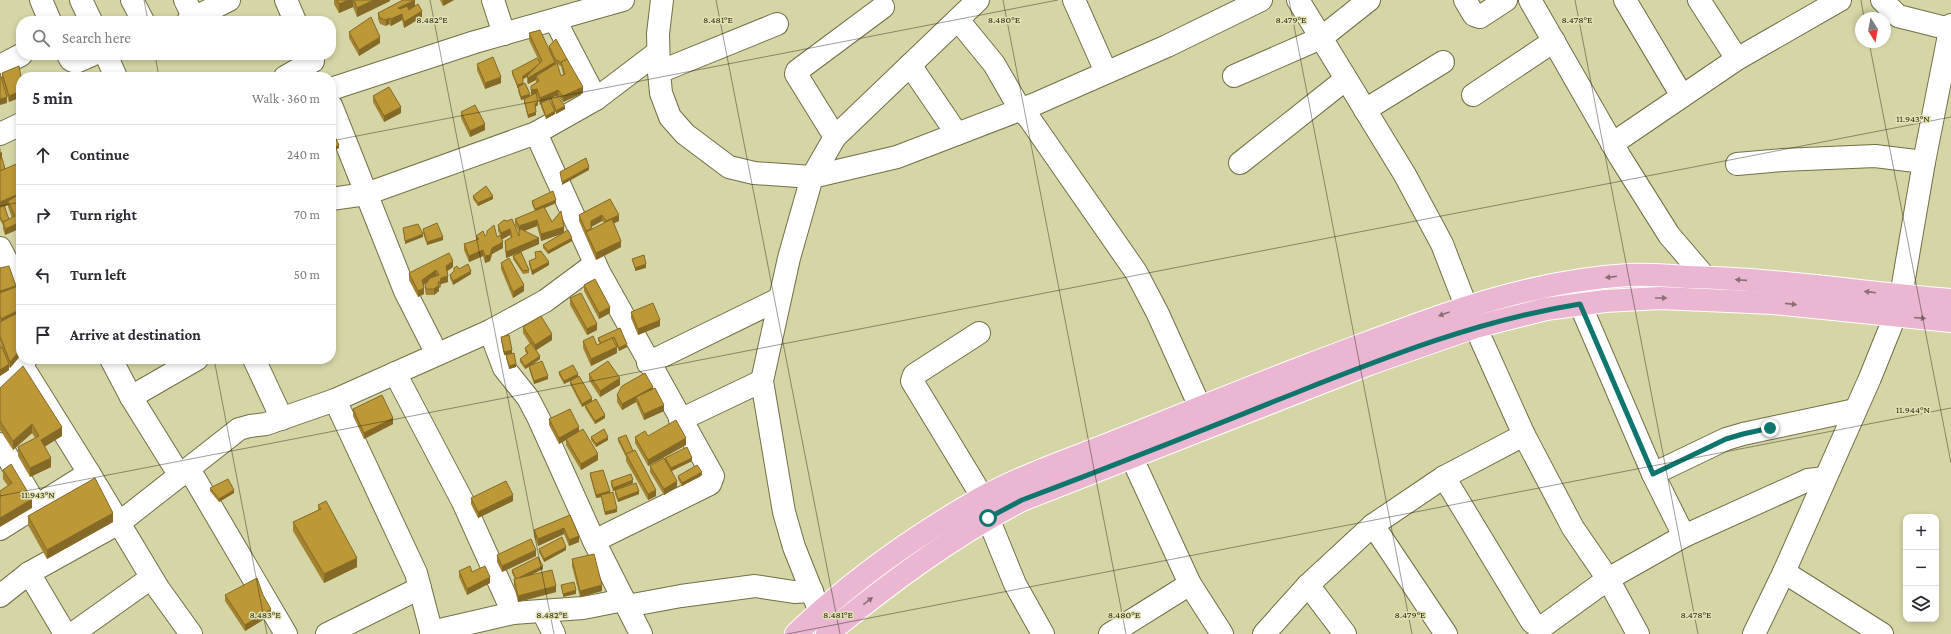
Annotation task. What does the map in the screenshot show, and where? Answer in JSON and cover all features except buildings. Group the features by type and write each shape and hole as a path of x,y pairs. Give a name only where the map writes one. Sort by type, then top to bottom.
{"main road":[{"path":"796,634 820,612 902,547 982,498 1056,464 1200,407 1466,306 1547,285 1629,275 1705,277 1808,285 1898,306 1951,321"},
{"path":"826,634 868,600 904,574 988,518 1022,500 1369,364 1475,327 1546,310 1605,300 1660,298 1898,306 1951,300"}],"street":[{"path":"41,0 48,16"},
{"path":"81,0 88,16"},
{"path":"132,0 140,16"},
{"path":"189,13 229,0"},
{"path":"286,0 293,16"},
{"path":"493,0 504,34"},
{"path":"336,87 504,34 623,0"},
{"path":"820,612 794,547 784,512 762,381 779,299 812,177 835,137 978,0"},
{"path":"1074,0 1106,72"},
{"path":"667,3 658,34 658,62 661,93 670,117 685,134 730,167 754,173 812,177 898,157 1020,108 1035,104 1206,28 1262,0"},
{"path":"1298,0 1405,175 1442,244 1475,327 1524,435 1573,528 1608,579 1638,634"},
{"path":"1234,76 1322,38 1369,0"},
{"path":"1465,0 1474,15 1480,17 1506,0"},
{"path":"1530,0 1612,144 1669,235 1705,277"},
{"path":"1625,0 1682,96"},
{"path":"1699,0 1738,60"},
{"path":"1612,144 1738,60 1840,0"},
{"path":"1751,633 1784,572 1855,410 1898,306 1924,162 1946,72 1951,27 1898,16 1882,0"},
{"path":"835,137 796,74 883,7"},
{"path":"555,20 596,99"},
{"path":"958,20 994,64 1020,108 1029,118 1136,272 1158,314 1200,407"},
{"path":"336,198 366,194 536,133 658,62 777,24"},
{"path":"1473,95 1554,41"},
{"path":"0,66 16,58"},
{"path":"71,60 76,62 109,61"},
{"path":"1365,110 1443,62"},
{"path":"296,72 314,64"},
{"path":"910,65 957,134"},
{"path":"1240,163 1346,79"},
{"path":"336,118 405,291 437,354"},
{"path":"536,133 595,264 648,363 712,474 713,479 710,484 594,541"},
{"path":"1737,164 1782,160 1875,156 1924,162"},
{"path":"0,248 16,279"},
{"path":"0,596 29,573 119,523 239,429 282,419 335,400 490,330 545,301 595,264"},
{"path":"648,363 779,299"},
{"path":"1580,304 1653,474 1684,536"},
{"path":"490,330 504,368 528,398 539,419 594,541 641,634"},
{"path":"979,333 914,375 912,381 982,498"},
{"path":"0,385 21,364"},
{"path":"24,364 151,578 191,634"},
{"path":"114,364 131,397 184,472 286,634"},
{"path":"131,397 188,364"},
{"path":"256,364 282,419"},
{"path":"395,373 463,502 513,613"},
{"path":"680,420 762,381"},
{"path":"335,400 416,573 432,633 471,629 513,613 583,608 755,586 794,592 812,591"},
{"path":"1653,474 1726,439 1855,410"},
{"path":"1264,634 1308,586 1373,525 1444,477 1524,435"},
{"path":"0,444 37,507"},
{"path":"1132,458 1190,584 1222,634"},
{"path":"0,529 89,473"},
{"path":"1444,477 1532,622 1537,626 1542,627 1608,579 1684,536 1808,480 1825,478"},
{"path":"988,518 1015,584 1043,634"},
{"path":"1373,525 1446,634"},
{"path":"1784,572 1882,634"},
{"path":"29,573 64,632 68,634 75,632 151,578"},
{"path":"1110,634 1190,584"},
{"path":"1308,586 1345,634"},
{"path":"327,634 420,588"},
{"path":"543,612 554,634"}],"route":[{"path":"988,518 1022,500 1120,463 1369,364 1475,327 1546,310 1580,304 1653,474 1726,439 1770,428"}]}
